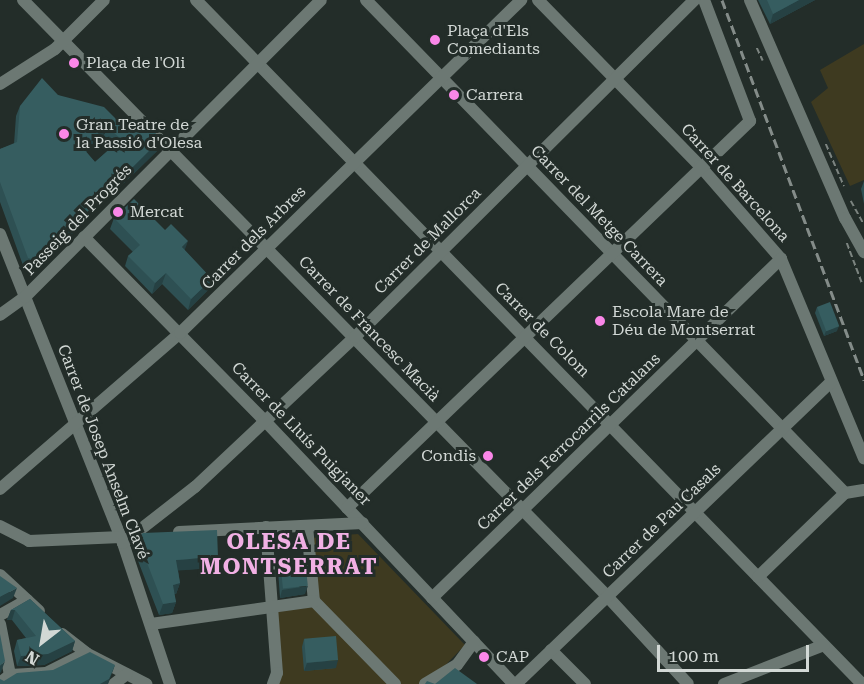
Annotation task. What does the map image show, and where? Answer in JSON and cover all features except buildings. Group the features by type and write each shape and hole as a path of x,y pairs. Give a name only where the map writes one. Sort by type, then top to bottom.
{"street":[{"name":"Carrer de Francesc Macià","path":"23,0 171,147 608,596 688,684"},
{"path":"0,84 62,41 104,0"},
{"name":"Carrer de Colom","path":"196,0 612,423 862,684"},
{"name":"Passeig del Progrés","path":"3,308 25,297 171,147 321,0"},
{"name":"Carrer del Metge Carrera","path":"366,0 845,493"},
{"name":"Carrer dels Arbres","path":"0,489 76,427 180,333 521,0"},
{"name":"Carrer de Barcelona","path":"538,0 700,166 781,259 864,458"},
{"name":"Carrer de Mallorca","path":"124,538 195,487 355,337 694,0"},
{"path":"347,508 700,166 750,122 704,0"},
{"path":"750,0 845,218 864,252"},
{"name":"Carrer de Josep Anselm Clavé","path":"0,234 76,427 124,538 170,684"},
{"name":"Carrer de Lluís Puigjaner","path":"84,237 265,421 515,684"},
{"name":"Carrer dels Ferrocarrils Catalans","path":"432,598 781,259"},
{"name":"Carrer de Pau Casals","path":"515,684 831,382"},
{"path":"758,577 845,493 864,490"},
{"path":"0,526 29,541 124,538 266,527 363,523"},
{"path":"307,525 314,601 395,684"},
{"path":"266,527 270,606 277,673 273,684"},
{"path":"0,576 86,653 146,684"},
{"path":"0,615 27,600"},
{"path":"151,624 314,601"},
{"path":"0,624 5,679 46,672 86,653"},
{"path":"425,684 458,665 474,642"},
{"path":"723,684 824,645"},
{"path":"551,650 585,684"},
{"path":"114,684 127,674"}],"shaded area":[{"path":"864,44 864,180 850,186 811,102 828,88 820,70"},
{"path":"358,534 465,645 427,684 275,684 274,612 314,607 307,538"}],"railway":[{"path":"722,0 864,380"}],"place":[{"name":"Plaça d'Els Comediants","path":"435,40"},
{"name":"Plaça de l'Oli","path":"74,63"},
{"name":"Carrera","path":"454,95"},
{"name":"Gran Teatre de la Passió d'Olesa","path":"64,134"},
{"name":"Mercat","path":"118,212"},
{"name":"Escola Mare de Déu de Montserrat","path":"600,321"},
{"name":"Condis","path":"488,456"},
{"name":"CAP","path":"484,657"}],"district":[{"name":"OLESA DE MONTSERRAT","path":"289,554"}]}
